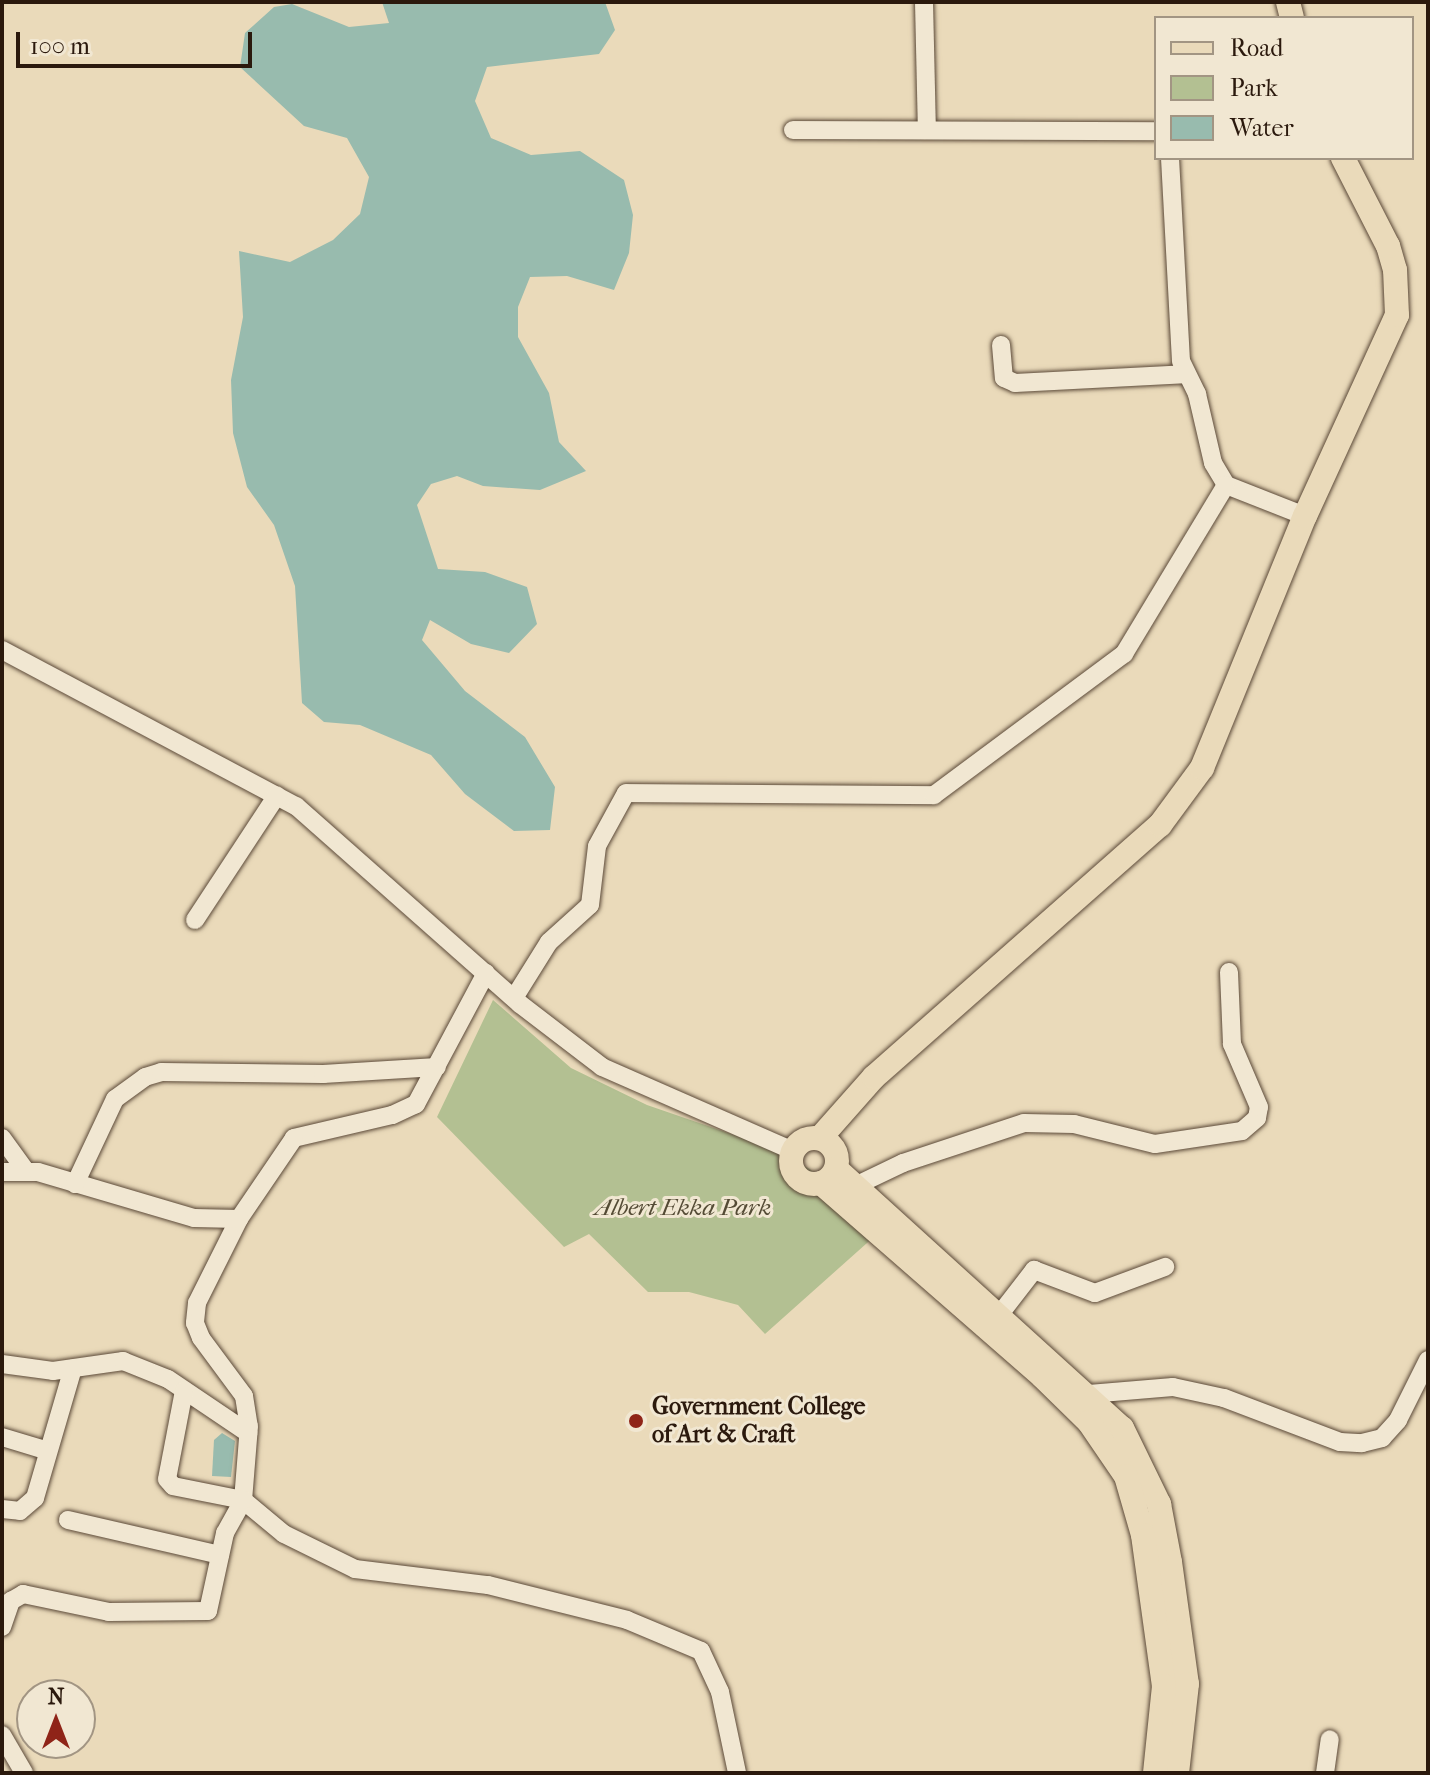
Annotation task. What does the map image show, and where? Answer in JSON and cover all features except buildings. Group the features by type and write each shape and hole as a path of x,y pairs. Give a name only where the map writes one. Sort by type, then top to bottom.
{"main road":[{"path":"820,1138 874,1077 1160,825 1202,768 1305,516 1397,315 1395,270 1388,246 1344,160"},
{"path":"829,1176 837,1153 820,1138 807,1138 793,1151 794,1173 806,1183 829,1176 855,1186 1089,1394 1122,1428 1159,1504 1187,1684 1177,1773"},
{"path":"829,1176 1089,1422 1126,1476 1143,1535 1164,1686 1155,1773"}],"street":[{"path":"924,2 927,130"},
{"path":"793,130 1154,131"},
{"path":"1170,160 1184,374 1197,394 1213,463 1226,485 1305,516"},
{"path":"1001,345 1004,378 1015,383 1184,374"},
{"path":"514,998 549,942 590,905 597,846 626,793 934,795 1124,654 1226,485"},
{"path":"2,650 277,795 336,836 514,998 602,1067 793,1151"},
{"path":"195,920 277,795"},
{"path":"855,1186 903,1163 1024,1123 1074,1124 1155,1144 1242,1131 1257,1118 1259,1107 1232,1044 1229,972"},
{"path":"2,1627 11,1601 23,1594 109,1612 208,1611 225,1533 243,1500 248,1433 236,1380 195,1323 197,1303 239,1219 294,1138 312,1130 369,1122 416,1104 486,973"},
{"path":"75,1184 115,1099 145,1077 161,1072 323,1074 437,1067"},
{"path":"2,1138 26,1171"},
{"path":"2,1172 26,1171 194,1218 239,1219"},
{"path":"1000,1314 1034,1270 1095,1293 1165,1267"},
{"path":"1089,1394 1173,1387 1224,1398 1340,1442 1362,1443 1382,1438 1398,1420 1428,1360"},
{"path":"2,1364 53,1371 123,1361 184,1391 248,1433"},
{"path":"2,1509 20,1511 35,1498 73,1368"},
{"path":"184,1391 167,1479 173,1486 243,1500 284,1534 355,1569 488,1585 627,1620 701,1651 720,1692 737,1773"},
{"path":"2,1437 48,1451"},
{"path":"68,1520 220,1555"},
{"path":"2,1735 24,1773"},
{"path":"1325,1773 1330,1739"}],"green space":[{"name":"Albert Ekka Park","path":"493,1000 571,1068 647,1105 769,1147 810,1169 876,1235 765,1334 738,1305 689,1292 648,1292 589,1234 564,1247 437,1117"}],"water":[{"path":"382,2 605,2 615,30 599,54 487,67 475,101 491,138 531,155 580,151 624,180 633,215 629,253 614,290 567,276 530,277 518,307 518,337 549,393 559,442 586,471 540,490 483,486 457,476 431,484 417,505 438,569 485,572 527,587 537,624 509,653 471,644 430,620 422,640 465,691 525,737 555,787 550,830 514,831 465,794 431,755 360,725 324,722 302,703 295,586 274,525 247,487 233,433 231,380 243,317 239,251 290,262 333,240 360,214 369,177 347,138 304,126 240,67 245,33 274,7 292,4 349,27 389,23"},
{"path":"222,1433 235,1441 231,1477 212,1476 214,1440"}],"place":[{"name":"Government College of Art & Craft","path":"636,1421"}]}
